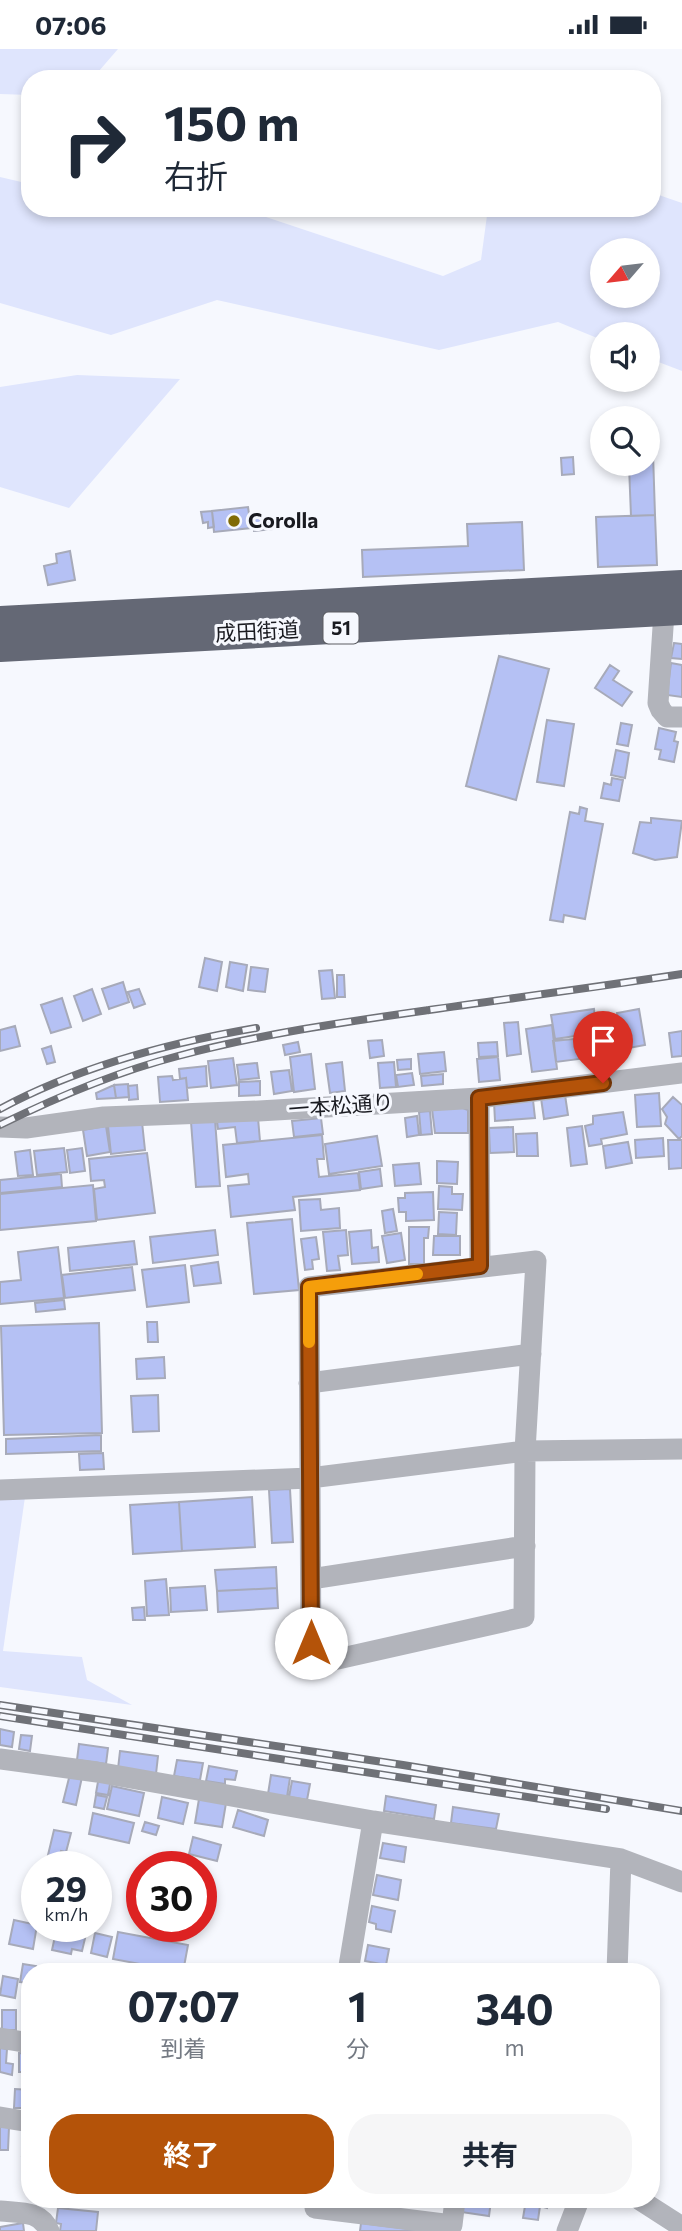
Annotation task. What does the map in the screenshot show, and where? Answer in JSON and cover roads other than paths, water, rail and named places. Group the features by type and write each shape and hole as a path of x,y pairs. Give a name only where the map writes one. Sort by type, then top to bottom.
{"highway":[{"name":"成田街道","path":"0,622 673,598"},
{"name":"成田街道","path":"0,646 543,617 673,598"}],"street":[{"path":"673,598 658,703 667,717 682,717"},
{"name":"一本松通り","path":"0,1127 26,1128 104,1117 479,1098 682,1073"},
{"path":"479,1098 480,1266"},
{"path":"536,1261 531,1354 525,1451 524,1617 311,1665 309,1287 536,1261"},
{"path":"309,1383 531,1354"},
{"path":"0,1490 310,1478 525,1451 682,1450"},
{"path":"310,1579 525,1546"},
{"path":"0,1759 97,1772 373,1821 621,1859 682,1882"},
{"path":"349,1963 373,1821"},
{"path":"617,1963 621,1859"},
{"path":"0,2038 21,2042"},
{"path":"0,2117 21,2120"},
{"path":"315,2208 337,2221 452,2225 454,2208"},
{"path":"567,2231 576,2208"},
{"path":"652,2208 682,2227"},
{"path":"0,2211 36,2215 49,2231"}],"railway":[{"path":"0,1125 109,1077 240,1041 366,1019 682,974"},
{"path":"0,1109 61,1081 124,1058 256,1028"},
{"path":"0,1705 403,1765 682,1811"},
{"path":"0,1716 606,1809"}],"place":[{"name":"Corolla","path":"234,521"}]}
